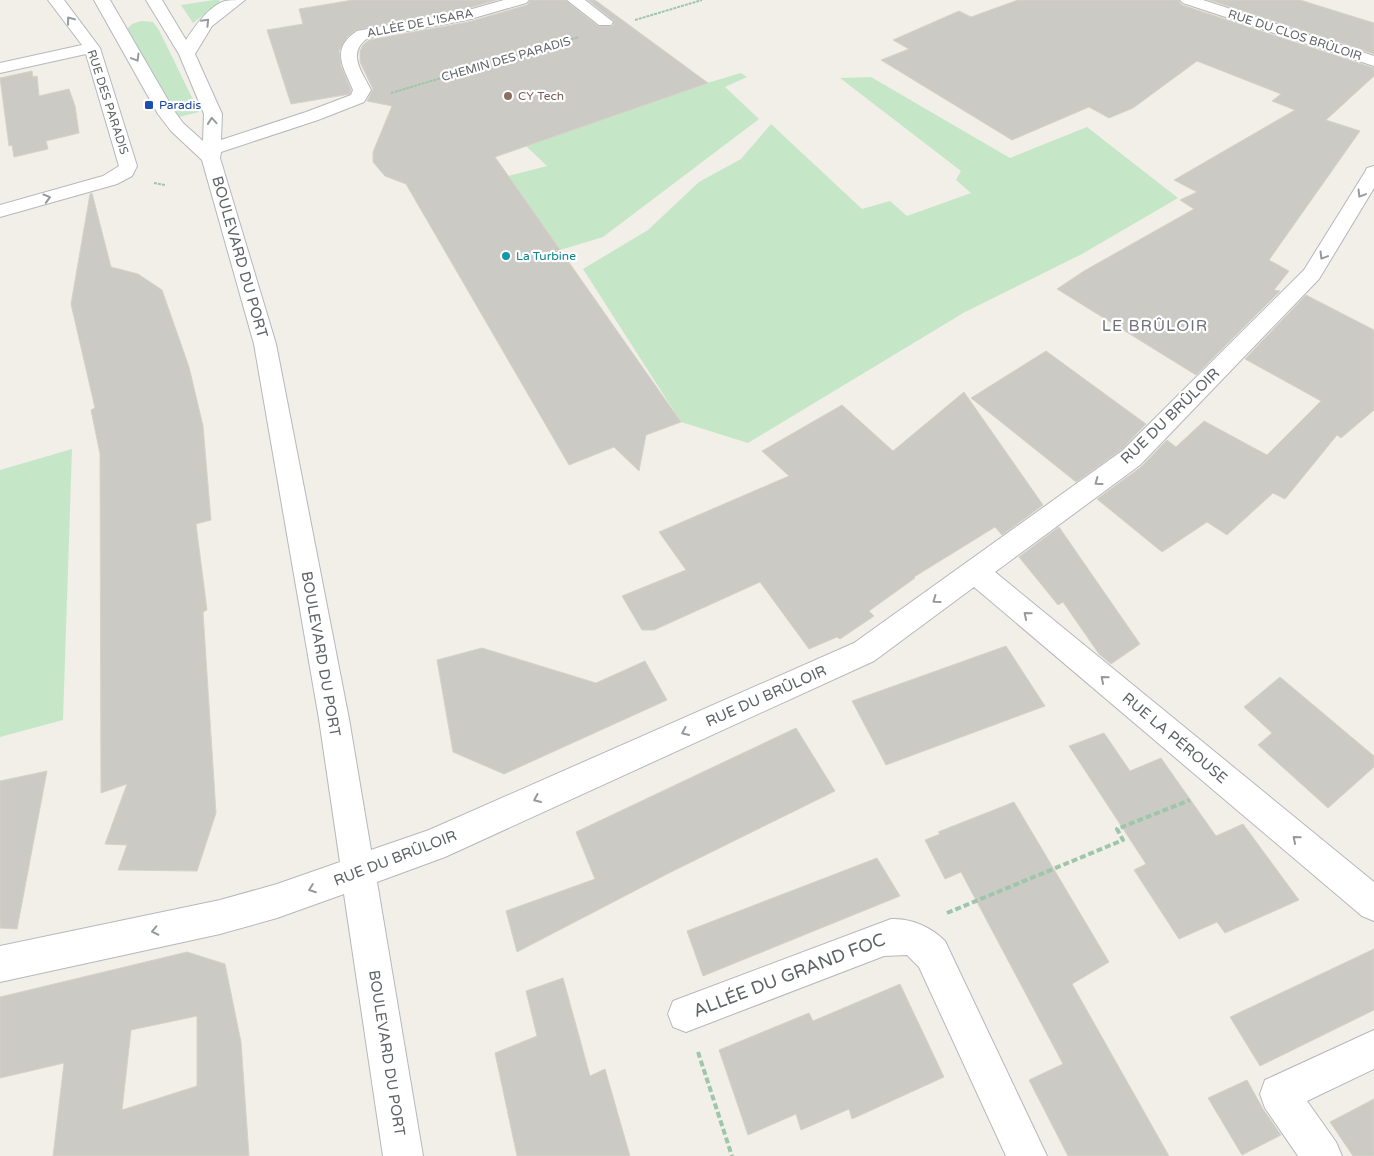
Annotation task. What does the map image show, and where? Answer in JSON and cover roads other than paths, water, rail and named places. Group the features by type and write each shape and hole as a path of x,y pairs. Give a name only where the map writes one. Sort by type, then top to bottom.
{"street":[{"name":"RUE DES PARADIS","path":"0,212 110,180 125,172 128,166 92,48 56,0"},
{"path":"102,0 115,10 170,118 177,127 209,152"},
{"name":"BOULEVARD DU PORT","path":"154,0 187,54 212,114 209,152 265,344 334,719 403,1156"},
{"path":"187,54 196,35 204,24 237,0"},
{"name":"ALLÉE DE L'ISARA","path":"209,152 358,98 362,90 348,55 348,48 355,38 370,31 467,16 521,0"},
{"path":"575,0 604,22"},
{"name":"RUE DU CLOS BRÛLOIR","path":"1188,0 1374,61"},
{"path":"0,68 92,48"},
{"name":"RUE DU BRÛLOIR","path":"0,964 220,917 277,902 442,841 864,652 1131,458 1312,274 1374,172"},
{"name":"RUE LA PÉROUSE","path":"976,572 1374,904"},
{"name":"ALLÉE DU GRAND FOC","path":"686,1014 884,938 900,936 921,943 932,954 1027,1156"},
{"path":"1322,1156 1280,1094 1374,1049"}],"place":[{"name":"CY Tech","path":"508,96"},
{"name":"Paradis","path":"149,105"},
{"name":"La Turbine","path":"506,256"}],"district":[{"name":"LE BRÛLOIR","path":"1155,325"}]}
